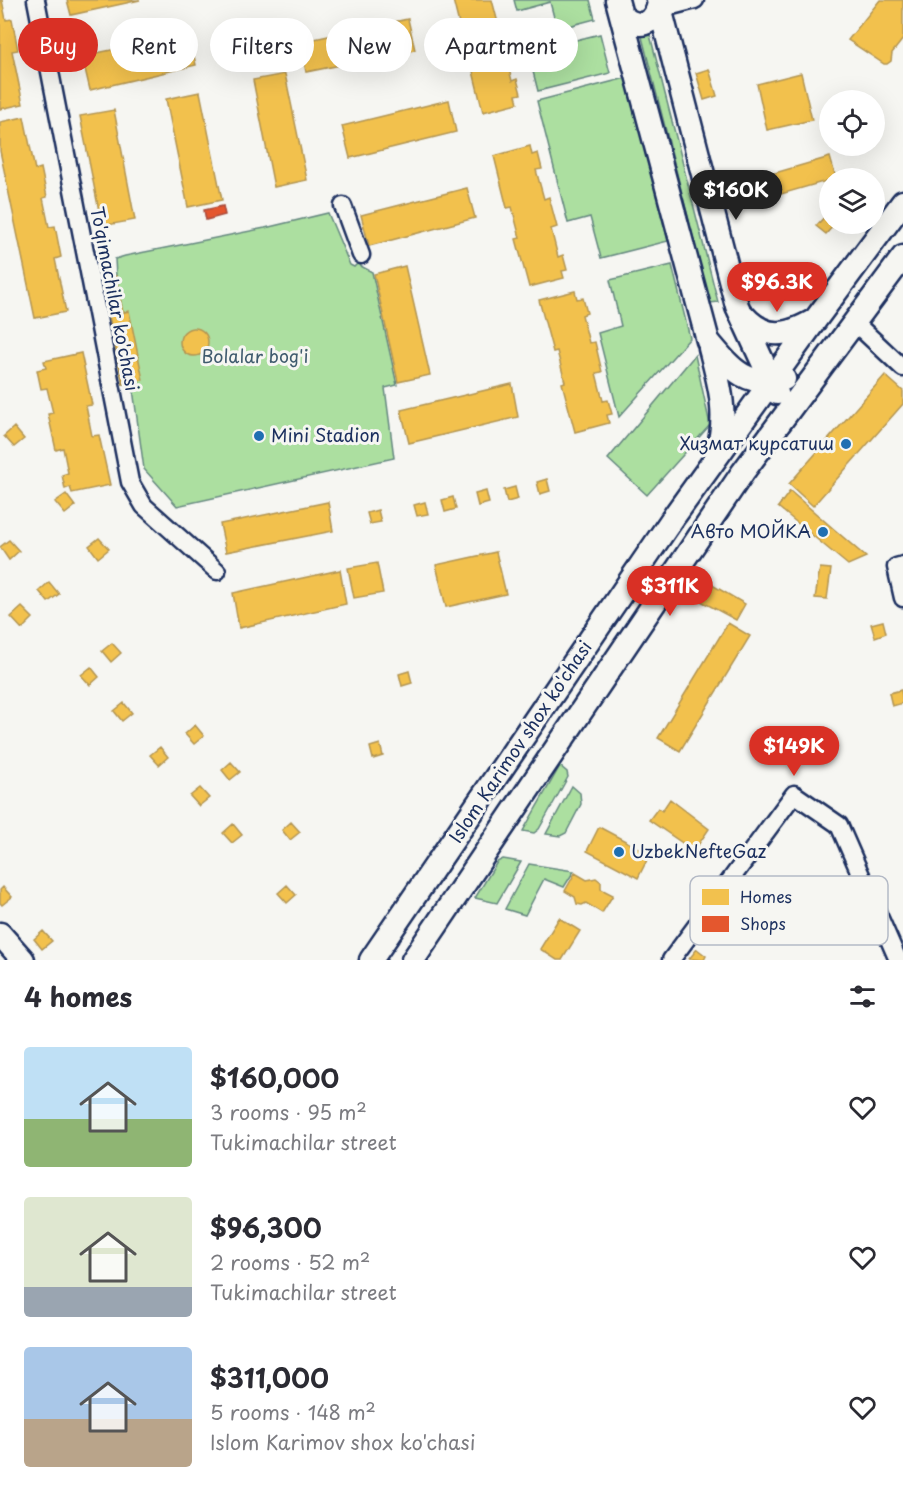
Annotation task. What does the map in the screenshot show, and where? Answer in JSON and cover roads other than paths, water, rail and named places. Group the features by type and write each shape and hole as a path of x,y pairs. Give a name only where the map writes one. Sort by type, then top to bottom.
{"main road":[{"path":"619,7 629,22 639,24 649,21 657,13 659,4"},
{"path":"659,4 737,306 777,393 778,410 770,435"},
{"path":"619,7 718,377 723,414 719,445 713,464"},
{"name":"Islom Karimov shox ko'chasi","path":"371,960 675,515 903,202"},
{"name":"Islom Karimov shox ko'chasi","path":"413,960 743,472 903,257"},
{"path":"737,306 751,324 779,334 802,327 816,319"},
{"path":"708,341 731,368 742,376 756,381 772,381 803,373 824,363"},
{"path":"0,934 23,960"}],"street":[{"name":"To'qimachilar ko'chasi","path":"36,0 130,482 144,506 217,571"},
{"path":"659,4 695,0"},
{"path":"343,206 361,255"},
{"path":"854,322 903,368"},
{"path":"903,565 896,567 903,598"},
{"path":"733,876 794,794 839,825 860,876"},
{"path":"894,957 903,933"},
{"path":"671,960 690,934"},
{"path":"888,943 894,957"}],"place":[{"name":"Mini Stadion","path":"259,436"},
{"name":"Хизмат курсатиш","path":"846,444"},
{"name":"Авто МОЙКА","path":"823,532"},
{"name":"UzbekNefteGaz","path":"619,852"}],"park label":[{"name":"Bolalar bog'i","path":"255,357"}]}
